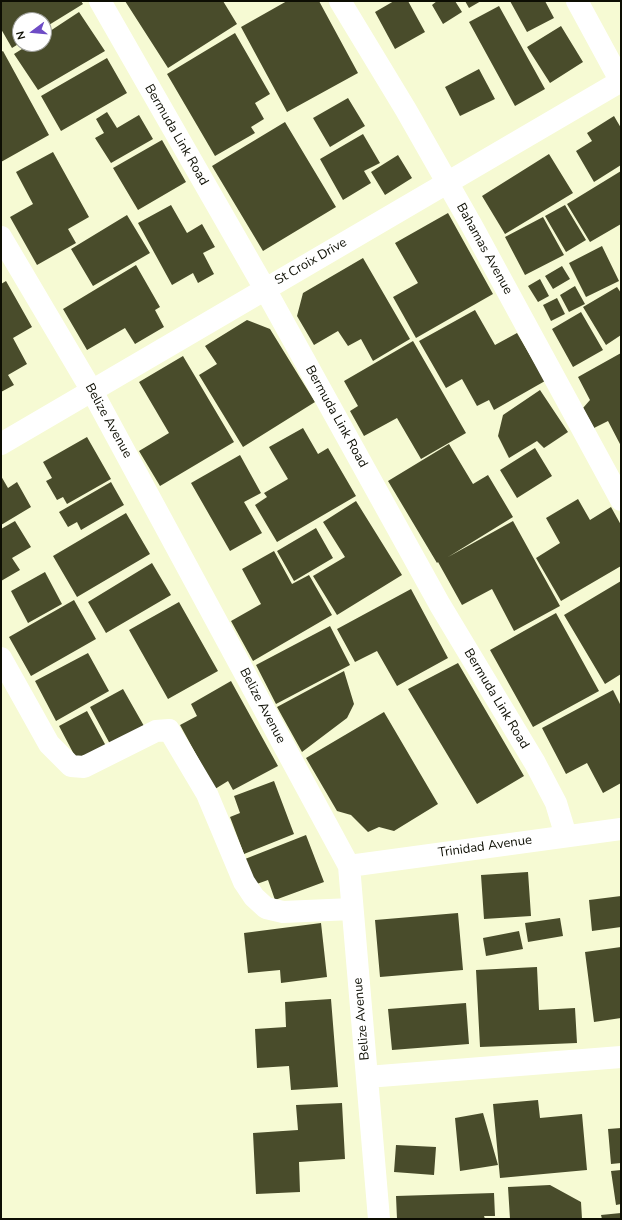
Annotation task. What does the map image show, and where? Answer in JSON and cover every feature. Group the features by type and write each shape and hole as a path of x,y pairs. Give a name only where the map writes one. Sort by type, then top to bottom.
{"street":[{"name":"Bermuda Link Road","path":"100,1 265,289 440,605 535,763 556,803 566,836"},
{"name":"Bahamas Avenue","path":"340,1 406,110 621,500"},
{"path":"577,1 621,81"},
{"name":"St Croix Drive","path":"1,444 621,81"},
{"name":"Belize Avenue","path":"1,237 92,391 349,866 379,1219"},
{"path":"1,658 49,744 71,766 84,767 156,731 169,730 207,794 244,882 254,897 266,908 283,912 352,909"},
{"name":"Trinidad Avenue","path":"349,866 621,829"},
{"path":"367,1077 621,1057"}],"building":[{"path":"1,1 81,1 83,4 52,23 52,12 12,12 12,48 1,29"},
{"path":"125,1 223,1 237,24 168,68"},
{"path":"287,1 319,1 358,73 287,112 241,27"},
{"path":"394,1 408,1 425,32 395,49 375,12"},
{"path":"437,1 455,1 462,12 443,24 432,5"},
{"path":"465,1 481,1 469,8"},
{"path":"510,1 545,1 554,18 527,32"},
{"path":"499,6 545,89 515,106 469,22"},
{"path":"79,12 105,51 38,90 14,54 17,52 52,52 52,30"},
{"path":"561,26 583,62 550,83 527,47"},
{"path":"235,33 270,94 255,103 264,119 251,127 255,133 215,156 167,74"},
{"path":"3,51 49,135 1,162 1,52"},
{"path":"107,58 127,93 61,131 41,96"},
{"path":"479,69 495,99 460,116 445,87"},
{"path":"348,98 365,126 330,147 313,118"},
{"path":"107,112 117,128 139,115 153,139 111,163 95,138 104,133 96,119"},
{"path":"614,116 621,128 621,165 594,182 576,151 592,141 587,133"},
{"path":"285,122 336,207 263,251 212,166"},
{"path":"363,134 380,163 364,171 371,183 343,200 320,159"},
{"path":"162,140 186,182 138,210 113,168"},
{"path":"53,152 89,217 68,229 76,243 37,265 10,217 33,204 16,172"},
{"path":"549,154 573,193 505,234 482,196"},
{"path":"398,155 412,178 385,195 371,172"},
{"path":"621,171 621,224 590,242 567,204"},
{"path":"171,205 187,233 202,224 215,247 203,253 214,274 198,283 193,273 172,285 138,223"},
{"path":"565,205 586,240 566,252 545,216"},
{"path":"448,213 493,294 416,338 393,297 418,283 395,243"},
{"path":"127,215 150,253 93,286 71,249"},
{"path":"543,217 564,255 525,275 505,237"},
{"path":"602,246 619,281 586,297 569,263"},
{"path":"363,258 410,339 373,361 361,339 348,346 338,331 314,345 297,316 303,293"},
{"path":"136,265 160,307 155,310 164,327 135,344 125,328 87,350 63,309"},
{"path":"562,266 570,279 553,289 545,276"},
{"path":"540,279 549,296 538,302 528,286"},
{"path":"6,281 32,327 13,338 27,364 8,375 14,385 1,392 1,284"},
{"path":"575,286 585,304 569,312 560,295"},
{"path":"617,287 621,293 621,335 606,345 583,307"},
{"path":"557,298 565,314 551,321 543,305"},
{"path":"475,310 495,345 517,333 545,381 494,410 489,400 477,406 462,379 446,388 419,341"},
{"path":"581,312 603,350 573,367 552,329"},
{"path":"247,320 270,329 315,402 243,447 199,375 217,364 205,346"},
{"path":"413,341 466,433 421,459 397,418 364,436 350,411 358,406 344,381"},
{"path":"621,353 621,446 608,421 594,428 583,408 590,400 578,377"},
{"path":"183,356 234,442 160,486 139,451 169,433 139,382"},
{"path":"540,390 568,432 544,448 537,441 509,458 498,436 503,415"},
{"path":"303,428 318,454 328,448 356,496 277,542 255,505 267,497 264,493 288,479 269,447"},
{"path":"87,437 111,479 67,504 63,497 57,500 46,481 52,478 43,462"},
{"path":"449,444 473,484 488,475 513,517 448,557 513,521 560,606 514,631 492,589 462,605 438,562 437,563 388,481"},
{"path":"535,448 552,476 517,498 500,470"},
{"path":"240,455 261,493 244,502 262,533 230,551 191,483"},
{"path":"1,476 8,488 17,482 31,507 1,525"},
{"path":"111,482 124,505 81,530 77,522 68,527 59,512"},
{"path":"578,499 590,520 611,507 621,525 621,566 561,601 536,558 560,543 546,518"},
{"path":"356,501 402,575 337,615 313,576 345,557 323,522"},
{"path":"126,513 150,554 77,597 53,556"},
{"path":"15,521 31,547 12,558 20,570 1,581 1,529"},
{"path":"316,528 333,558 294,581 277,551"},
{"path":"274,551 292,584 309,575 332,615 253,661 231,621 261,604 242,569"},
{"path":"152,563 171,595 106,633 88,602"},
{"path":"45,572 62,604 28,623 11,591"},
{"path":"621,581 621,674 605,684 564,615"},
{"path":"411,589 448,658 397,686 377,651 355,662 337,629"},
{"path":"74,600 96,639 31,676 9,637"},
{"path":"179,602 218,671 168,699 129,630"},
{"path":"556,613 599,691 533,727 490,650"},
{"path":"330,626 350,665 276,704 256,665"},
{"path":"88,653 109,691 56,721 35,681"},
{"path":"458,663 524,776 477,804 408,689"},
{"path":"344,671 354,704 347,718 302,752 277,707"},
{"path":"231,681 278,766 233,790 228,781 215,789 180,725 197,716 191,704"},
{"path":"123,689 144,726 110,744 90,707"},
{"path":"613,690 621,706 621,783 603,793 587,763 566,774 542,728"},
{"path":"87,711 106,746 78,762 59,726"},
{"path":"384,712 438,804 394,831 379,827 368,832 351,815 337,811 306,758"},
{"path":"274,781 294,834 244,854 230,817 240,813 234,796"},
{"path":"306,835 324,882 275,900 268,880 254,885 245,859"},
{"path":"528,872 531,916 484,919 481,875"},
{"path":"621,896 621,927 592,931 589,900"},
{"path":"458,913 463,970 380,977 375,920"},
{"path":"560,918 563,936 528,942 525,923"},
{"path":"321,923 327,977 281,983 280,970 248,973 244,933"},
{"path":"519,931 523,949 486,956 483,938"},
{"path":"621,947 621,1018 594,1022 585,952"},
{"path":"537,967 539,1010 575,1008 577,1043 480,1047 476,970"},
{"path":"331,999 338,1087 291,1090 289,1066 257,1068 255,1029 286,1027 285,1002"},
{"path":"466,1003 469,1044 392,1050 388,1009"},
{"path":"538,1100 540,1118 582,1114 587,1170 500,1178 493,1104"},
{"path":"342,1103 345,1159 299,1162 300,1192 256,1194 253,1133 298,1130 296,1105"},
{"path":"483,1113 498,1165 460,1171 455,1118"},
{"path":"621,1128 621,1163 611,1164 608,1129"},
{"path":"396,1145 436,1147 434,1175 394,1172"},
{"path":"621,1170 621,1204 616,1205 611,1171"},
{"path":"550,1185 581,1202 582,1219 510,1219 508,1187"},
{"path":"494,1193 495,1216 484,1216 485,1219 397,1219 396,1196"},
{"path":"621,1213 621,1219 602,1219 601,1215"}]}
